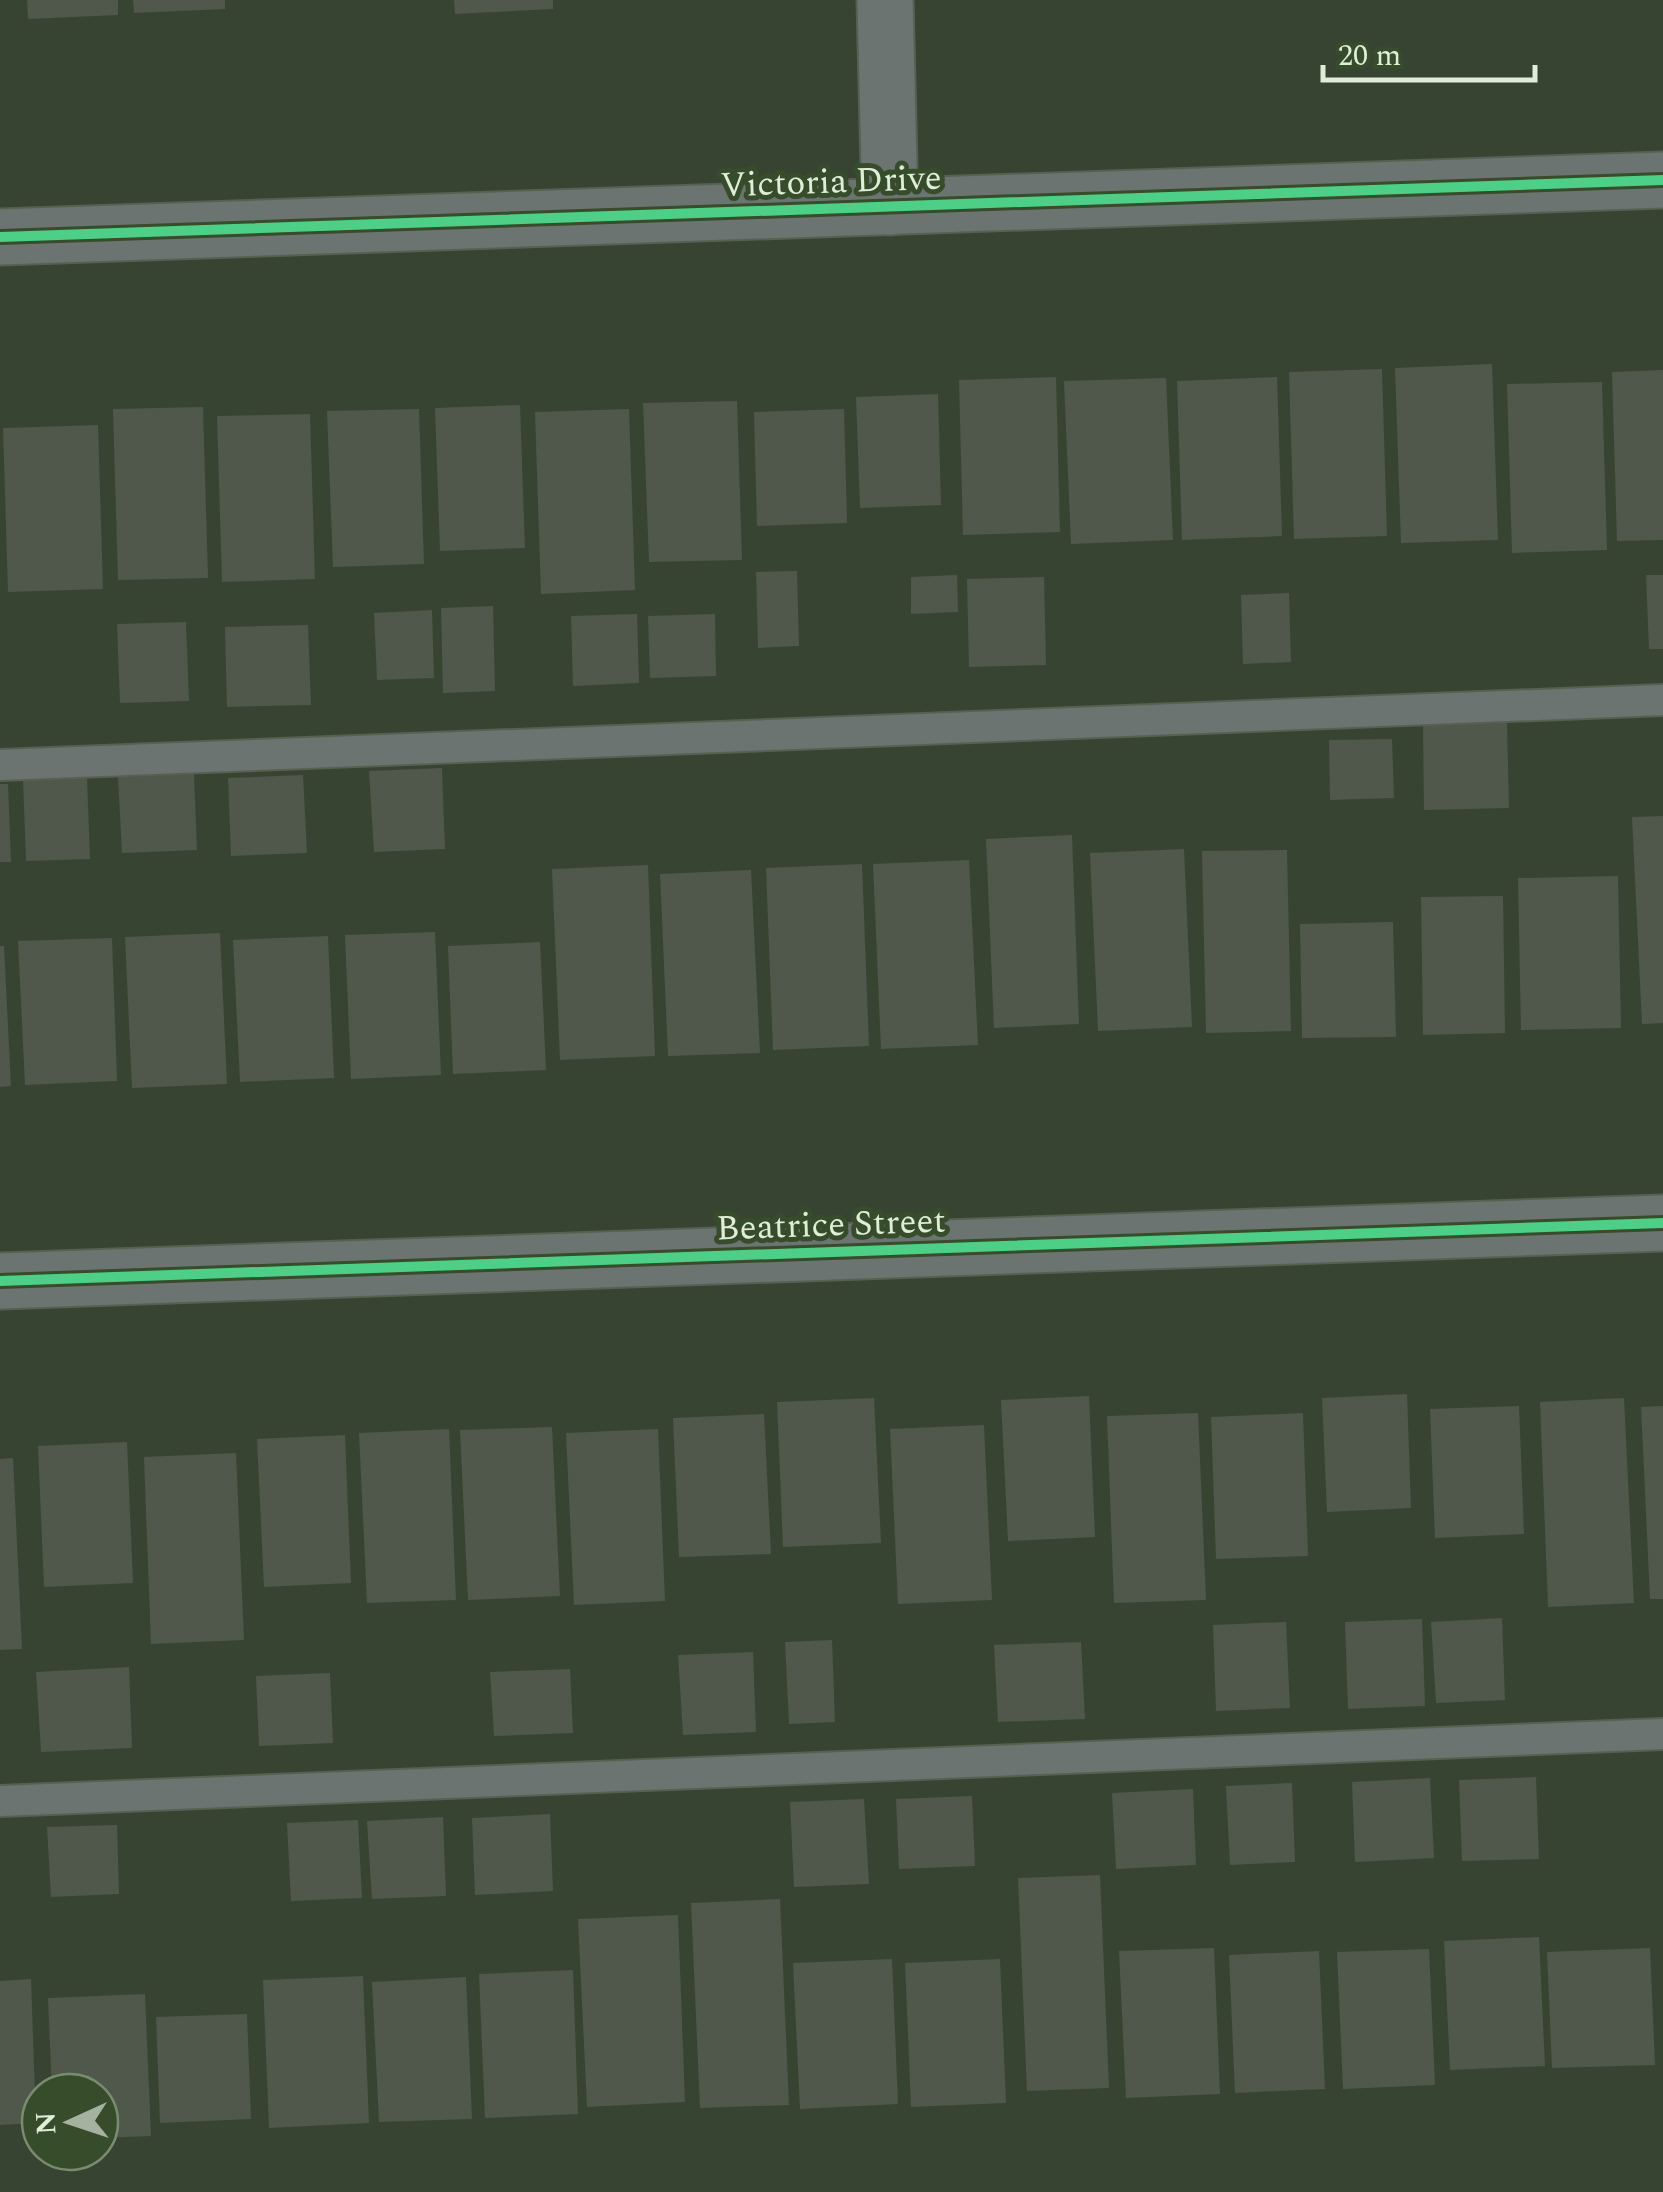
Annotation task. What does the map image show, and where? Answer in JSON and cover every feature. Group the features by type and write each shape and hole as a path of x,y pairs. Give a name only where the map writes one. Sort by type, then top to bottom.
{"street":[{"path":"885,0 890,207"},
{"name":"Victoria Drive","path":"0,237 1663,180"},
{"name":"Beatrice Street","path":"0,1281 1663,1223"}],"lane":[{"path":"0,765 1663,700"},
{"path":"0,1801 1663,1734"}],"building":[{"path":"27,0 118,0 118,15 28,19"},
{"path":"133,0 225,0 225,9 134,13"},
{"path":"454,0 553,0 553,9 455,14"},
{"path":"1492,364 1498,540 1401,543 1395,368"},
{"path":"1382,369 1387,536 1294,539 1289,372"},
{"path":"1663,370 1663,540 1617,541 1612,372"},
{"path":"1056,377 1060,532 963,535 959,380"},
{"path":"1277,377 1282,536 1182,540 1177,381"},
{"path":"1166,378 1173,540 1071,544 1064,381"},
{"path":"1602,382 1607,550 1512,553 1507,384"},
{"path":"938,394 941,505 860,508 856,397"},
{"path":"737,401 742,560 649,562 643,403"},
{"path":"520,405 525,548 440,551 435,408"},
{"path":"203,407 208,578 118,580 113,409"},
{"path":"419,409 424,564 333,567 327,411"},
{"path":"629,409 635,590 541,594 535,412"},
{"path":"844,409 847,523 757,526 754,412"},
{"path":"310,414 315,579 222,582 217,416"},
{"path":"98,425 103,589 8,592 3,428"},
{"path":"797,571 799,646 758,648 756,572"},
{"path":"957,575 958,612 911,614 911,577"},
{"path":"1646,575 1663,575 1663,649 1649,649"},
{"path":"1044,577 1046,665 969,667 967,579"},
{"path":"1289,593 1291,662 1243,664 1241,595"},
{"path":"493,606 495,691 443,693 441,608"},
{"path":"432,610 434,678 377,680 374,613"},
{"path":"637,614 639,683 573,686 571,616"},
{"path":"715,614 716,676 650,678 648,616"},
{"path":"186,622 189,701 120,703 117,624"},
{"path":"308,625 311,705 227,707 225,627"},
{"path":"1507,723 1509,808 1424,810 1423,724"},
{"path":"1392,739 1394,798 1330,800 1329,740"},
{"path":"442,768 445,849 374,852 369,771"},
{"path":"194,774 197,850 122,853 118,777"},
{"path":"303,775 307,853 231,856 228,778"},
{"path":"87,778 90,859 26,861 23,780"},
{"path":"0,784 8,784 11,862 0,862"},
{"path":"1663,816 1663,1023 1642,1024 1632,817"},
{"path":"1072,835 1079,1024 994,1028 986,839"},
{"path":"1184,849 1192,1027 1098,1031 1090,853"},
{"path":"1287,850 1291,1031 1206,1033 1202,851"},
{"path":"969,860 978,1045 881,1049 873,864"},
{"path":"862,864 869,1046 773,1050 766,868"},
{"path":"648,865 655,1056 560,1060 552,869"},
{"path":"751,870 760,1053 668,1056 660,874"},
{"path":"1618,876 1621,1028 1521,1030 1518,878"},
{"path":"1503,896 1505,1033 1423,1035 1421,897"},
{"path":"1393,922 1396,1037 1302,1038 1300,924"},
{"path":"435,932 441,1075 351,1079 345,935"},
{"path":"220,933 227,1084 132,1088 125,937"},
{"path":"328,936 334,1078 240,1082 233,940"},
{"path":"112,938 117,1081 25,1085 18,941"},
{"path":"540,942 546,1070 453,1074 448,946"},
{"path":"0,946 4,946 11,1086 0,1087"},
{"path":"1407,1394 1411,1508 1327,1512 1322,1398"},
{"path":"1089,1396 1095,1537 1008,1541 1001,1400"},
{"path":"874,1398 881,1543 783,1547 777,1402"},
{"path":"1624,1398 1634,1603 1548,1607 1540,1402"},
{"path":"1519,1406 1524,1534 1435,1538 1430,1409"},
{"path":"1663,1406 1663,1599 1650,1599 1641,1407"},
{"path":"1198,1413 1206,1600 1114,1603 1107,1416"},
{"path":"1303,1413 1308,1556 1216,1559 1211,1417"},
{"path":"764,1414 771,1554 679,1557 673,1418"},
{"path":"984,1425 992,1600 898,1604 890,1429"},
{"path":"552,1427 560,1596 468,1600 460,1430"},
{"path":"449,1429 456,1600 367,1603 359,1433"},
{"path":"658,1429 665,1601 574,1605 566,1433"},
{"path":"345,1435 351,1583 264,1587 257,1439"},
{"path":"127,1442 133,1583 44,1587 38,1446"},
{"path":"236,1453 244,1640 151,1644 144,1457"},
{"path":"13,1458 22,1649 0,1650 0,1459"},
{"path":"1502,1618 1505,1700 1436,1703 1431,1622"},
{"path":"1422,1619 1425,1706 1348,1709 1345,1622"},
{"path":"1286,1622 1290,1708 1216,1711 1213,1625"},
{"path":"832,1640 835,1722 789,1724 785,1642"},
{"path":"1081,1642 1085,1719 998,1722 994,1645"},
{"path":"753,1652 756,1732 683,1735 678,1655"},
{"path":"129,1667 132,1748 41,1752 36,1672"},
{"path":"570,1669 573,1733 494,1736 490,1672"},
{"path":"330,1673 333,1743 259,1746 256,1676"},
{"path":"1536,1777 1539,1859 1462,1861 1459,1780"},
{"path":"1430,1778 1434,1858 1355,1862 1352,1782"},
{"path":"1292,1783 1295,1862 1230,1865 1226,1786"},
{"path":"1193,1789 1196,1865 1116,1869 1112,1793"},
{"path":"972,1796 975,1866 899,1869 896,1799"},
{"path":"864,1799 869,1884 794,1887 790,1802"},
{"path":"550,1814 553,1891 475,1895 472,1818"},
{"path":"443,1817 446,1896 372,1899 367,1821"},
{"path":"358,1820 362,1898 291,1901 287,1823"},
{"path":"117,1825 119,1894 51,1897 47,1827"},
{"path":"1100,1875 1109,2088 1027,2091 1018,1878"},
{"path":"780,1899 789,2105 700,2108 691,1903"},
{"path":"678,1915 685,2102 587,2107 578,1919"},
{"path":"1539,1937 1545,2066 1450,2070 1444,1941"},
{"path":"1214,1948 1220,2094 1126,2098 1119,1951"},
{"path":"1650,1948 1655,2065 1552,2068 1547,1952"},
{"path":"1429,1949 1435,2085 1343,2089 1337,1952"},
{"path":"1319,1951 1325,2089 1235,2093 1229,1955"},
{"path":"892,1959 898,2104 800,2109 793,1963"},
{"path":"1000,1959 1006,2103 911,2107 905,1963"},
{"path":"573,1970 578,2114 485,2118 479,1974"},
{"path":"363,1976 369,2123 269,2128 263,1980"},
{"path":"466,1977 472,2119 379,2122 372,1982"},
{"path":"31,1979 34,2072 20,2072 20,2124 0,2125 0,1981"},
{"path":"145,1994 151,2136 120,2137 120,2072 51,2072 48,1998"},
{"path":"247,2014 251,2119 160,2123 156,2017"}],"cycle path":[{"path":"0,237 1663,180"},
{"path":"0,1281 1663,1223"}]}
